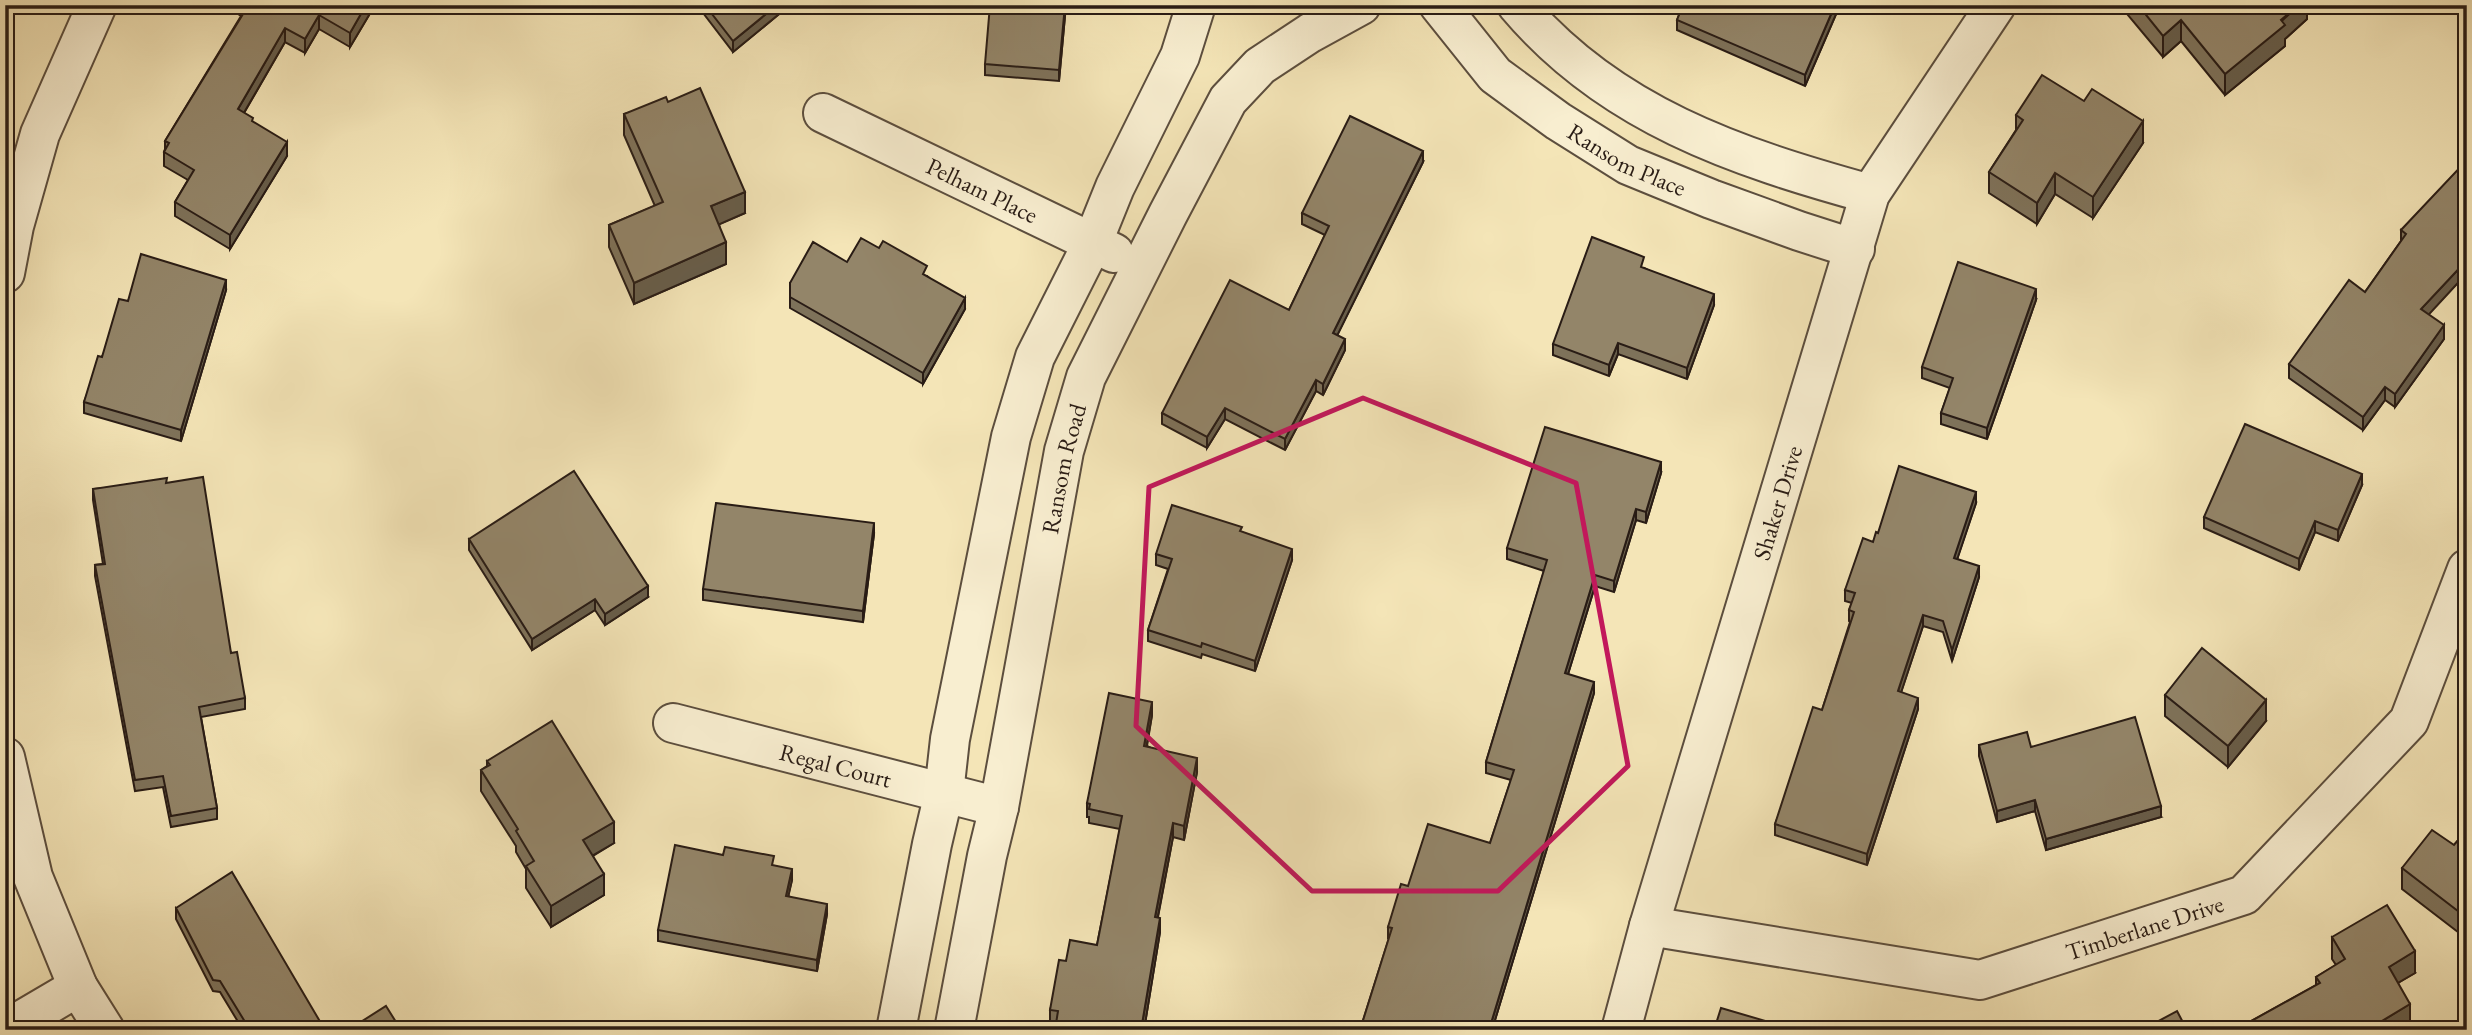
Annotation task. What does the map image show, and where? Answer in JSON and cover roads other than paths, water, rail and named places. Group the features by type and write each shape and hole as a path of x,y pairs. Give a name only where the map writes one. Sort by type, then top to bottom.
{"street":[{"path":"5,273 14,226 40,134 97,5"},
{"path":"896,1030 944,793 950,739 1011,437 1035,356 1092,244 1115,187 1180,56 1196,5"},
{"name":"Ransom Road","path":"954,1030 999,807 1064,450 1086,377 1228,100 1261,66 1310,33 1361,5"},
{"name":"Ransom Place","path":"1439,5 1495,75 1558,121 1628,165 1746,212 1854,249"},
{"name":"Ransom Place","path":"1517,5 1532,23 1587,74 1649,113 1726,149 1816,180 1870,194"},
{"name":"Shaker Drive","path":"1621,1030 1649,926 1870,194 1996,5"},
{"name":"Pelham Place","path":"823,113 1092,244 1142,265"},
{"name":"Timberlane Drive","path":"1649,926 1980,980 2244,895 2409,721 2467,569"},
{"name":"Regal Court","path":"673,723 999,807"},
{"path":"5,757 33,877 78,987 104,1030"},
{"path":"5,1030 78,987"}]}
